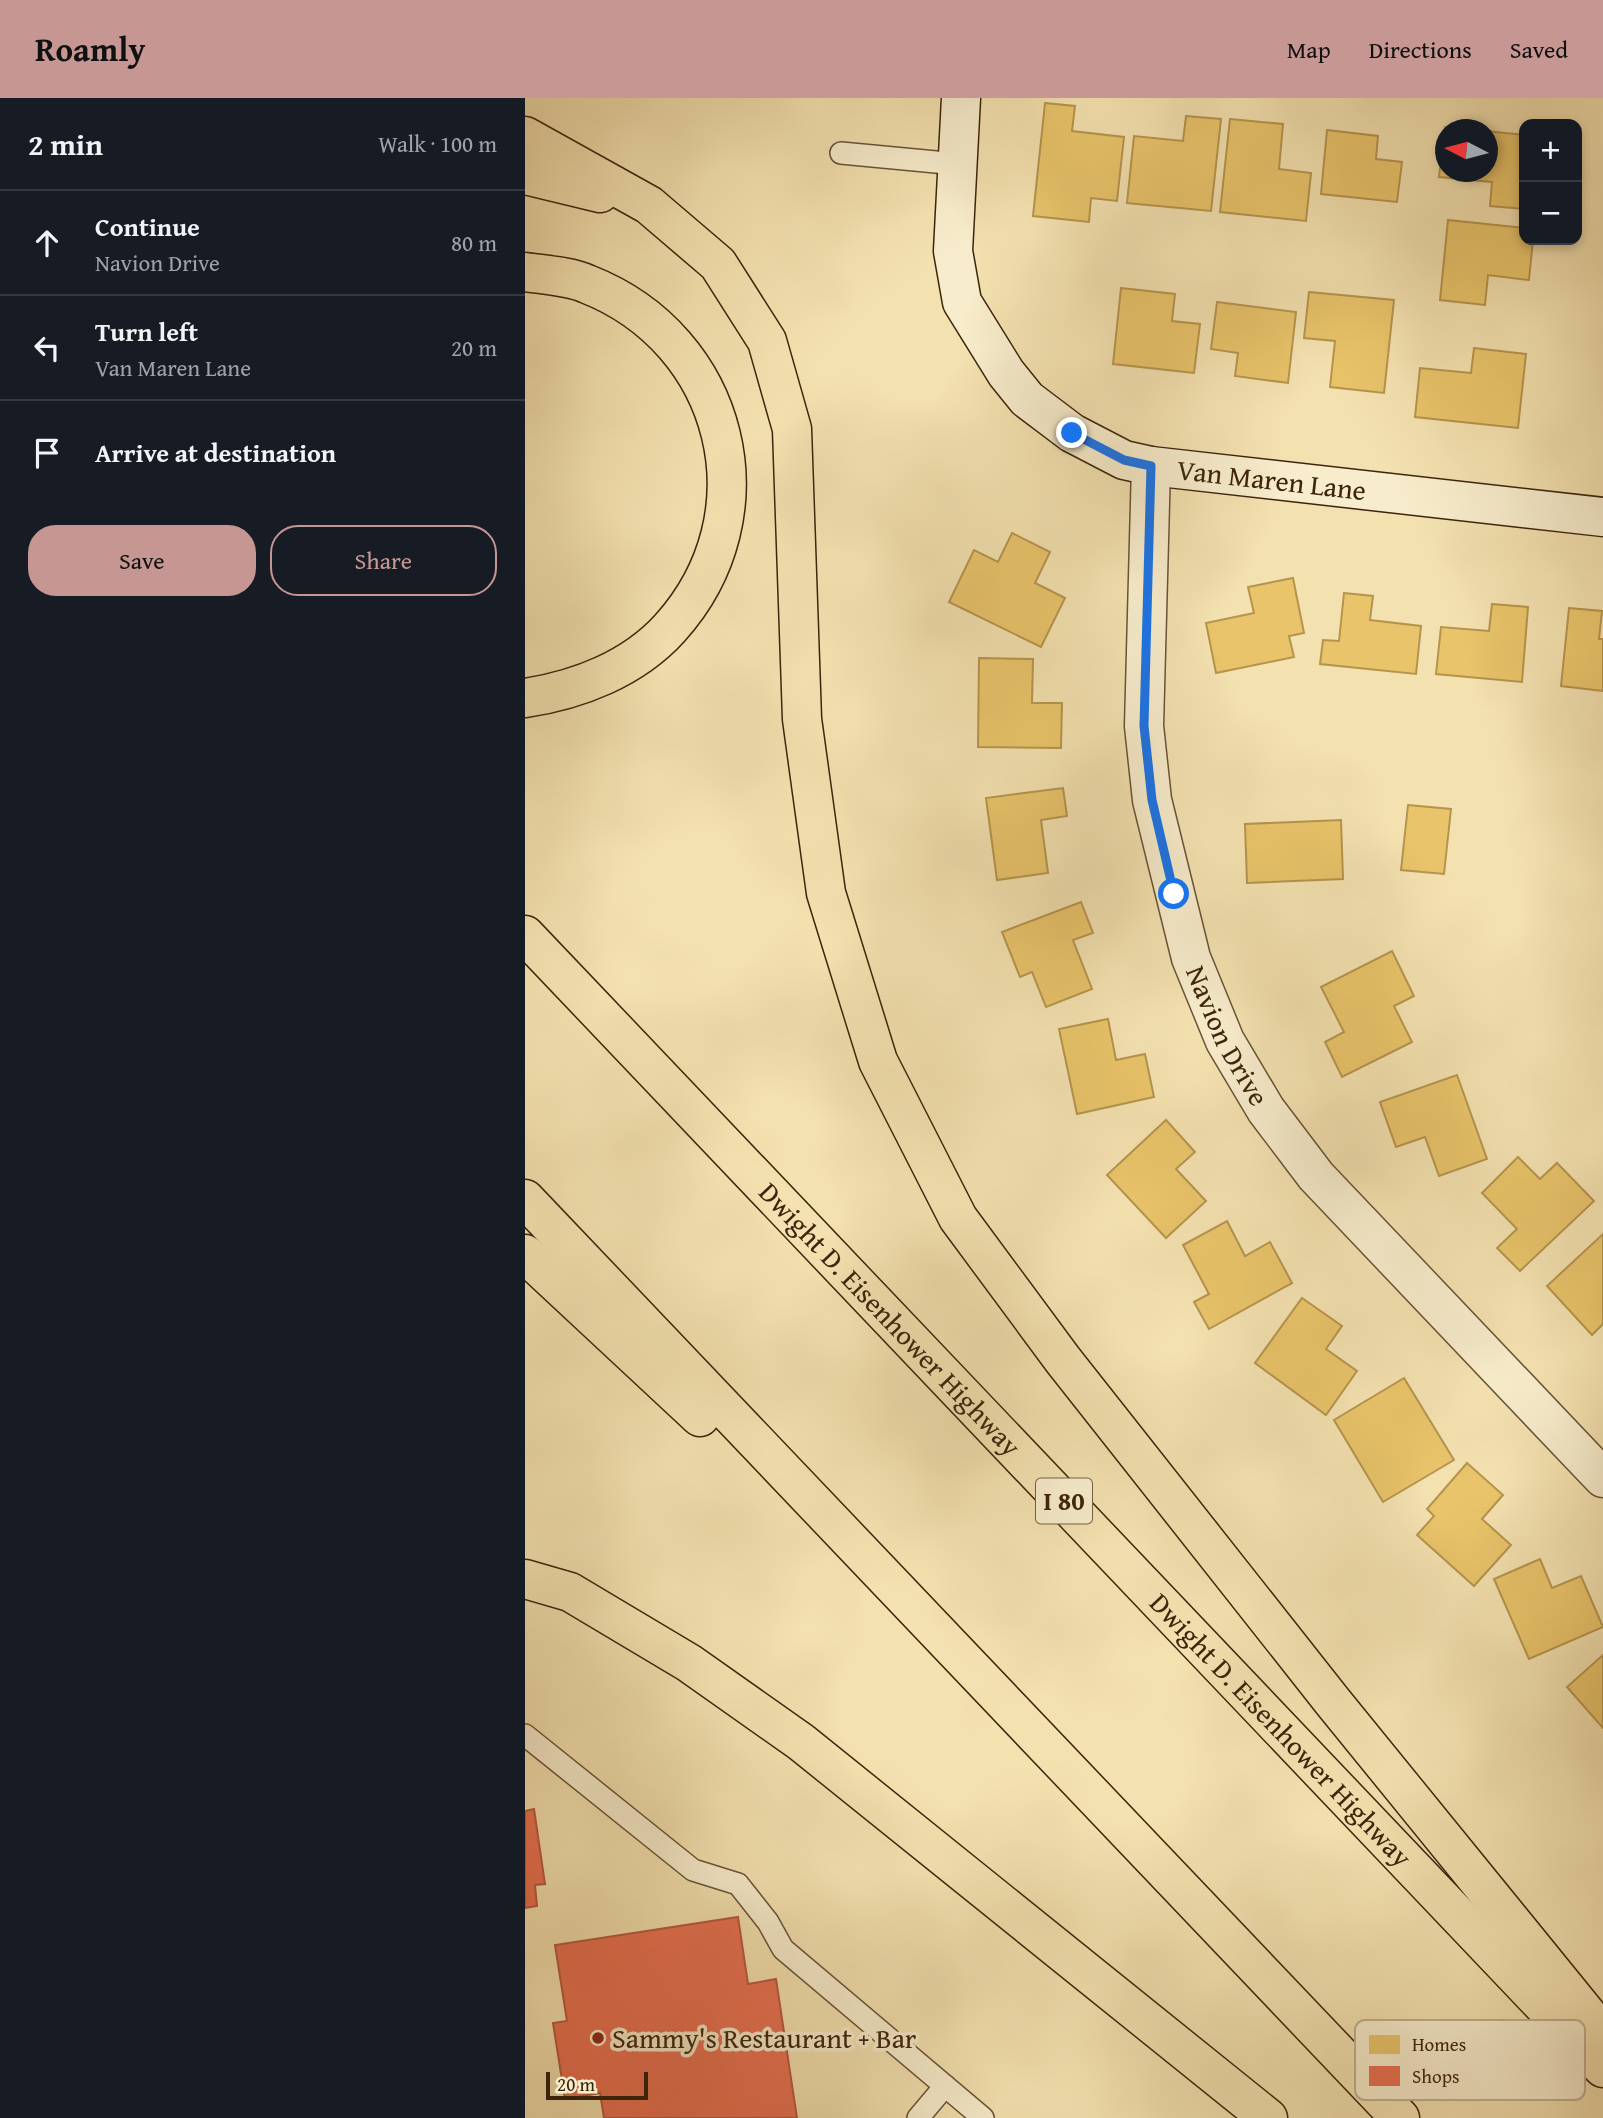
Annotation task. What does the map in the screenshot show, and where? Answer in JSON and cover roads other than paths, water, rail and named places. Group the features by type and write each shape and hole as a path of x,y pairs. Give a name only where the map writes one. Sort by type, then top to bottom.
{"highway":[{"path":"525,136 649,205 718,264 767,341 792,429 802,719 826,893 878,1061 958,1218 1063,1360 1290,1649 1603,2034"},
{"path":"525,175 649,205"},
{"path":"525,246 585,282 615,296 656,326 698,375 717,419 725,450 728,483 718,547 698,591 669,629 632,660 589,682 560,692 525,698"},
{"path":"525,272 585,282"},
{"name":"Dwight D. Eisenhower Highway","path":"525,935 1557,2020"},
{"path":"525,1199 1355,2071"},
{"path":"525,1254 1004,1703"},
{"path":"525,1578 570,1592 689,1663 801,1742 1268,2118"},
{"name":"Dwight D. Eisenhower Highway","path":"1585,2049 1603,2068"},
{"path":"1383,2100 1400,2118"}],"street":[{"name":"Van Maren Lane","path":"961,98 953,251 962,302 1006,373 1027,399 1072,433 1124,460 1151,466 1603,517"},
{"name":"Navion Drive","path":"1151,466 1144,726 1152,800 1191,958 1225,1041 1266,1110 1316,1176 1603,1478"}],"lane":[{"path":"841,153 957,164"},
{"path":"525,1735 693,1870 738,1884 768,1922 783,1949 983,2118"},
{"path":"918,2118 945,2086"}],"place":[{"name":"Sammy's Restaurant + Bar","path":"598,2038"}]}
